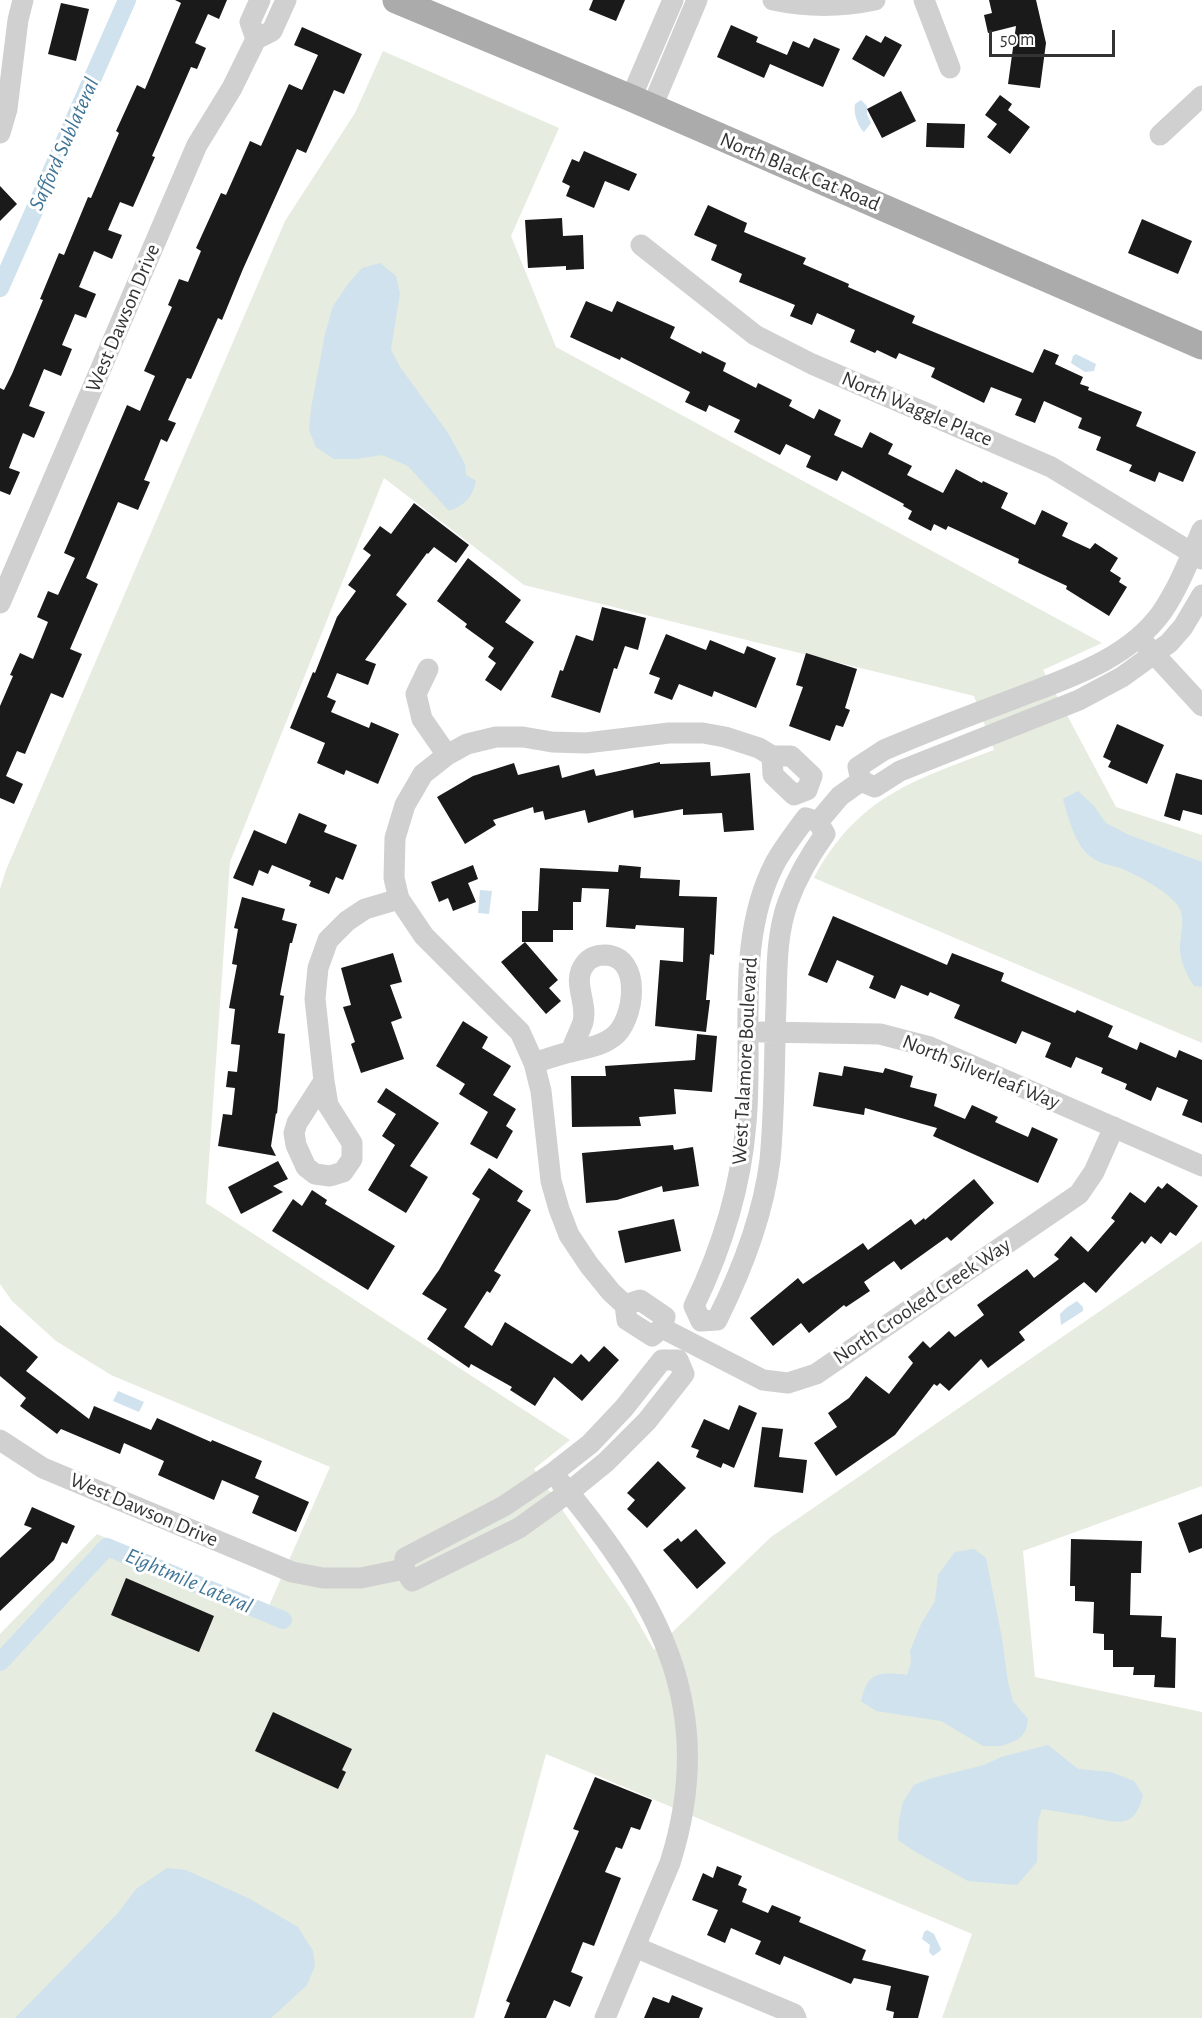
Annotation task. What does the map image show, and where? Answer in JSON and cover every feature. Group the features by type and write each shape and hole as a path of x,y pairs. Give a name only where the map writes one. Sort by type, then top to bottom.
{"main road":[{"name":"North Black Cat Road","path":"396,0 641,103 1202,346"}],"street":[{"path":"0,133 7,109 22,0"},
{"name":"West Dawson Drive","path":"256,39 250,22 260,0"},
{"name":"West Dawson Drive","path":"0,603 197,145 232,88 256,39 272,32 286,0"},
{"path":"641,103 673,0"},
{"path":"641,103 697,0"},
{"path":"773,0 812,5 836,5 875,0"},
{"path":"924,0 950,68"},
{"path":"1160,135 1202,96"},
{"name":"North Waggle Place","path":"641,245 755,334 812,364 1051,467 1197,556"},
{"name":"West Talamore Boulevard","path":"701,1321 694,1306 720,1246 735,1197 742,1158 747,1121 750,962 755,924 774,865 806,818 823,815 840,796 861,781 858,767 884,750 1071,676 1111,658 1139,637 1161,613 1197,556 1202,530"},
{"path":"861,781 875,787 900,771 1079,700 1122,677 1169,643 1183,627 1202,595"},
{"path":"1139,637 1202,706"},
{"path":"428,669 416,694 422,719 447,755"},
{"path":"571,1052 534,1063 520,1032 424,936 399,899 394,878 395,838 405,805 423,774 447,755 466,744 496,737 586,743 669,733 703,733 725,737 759,748 772,756 791,756 812,776 807,790 823,815"},
{"name":"West Talamore Boulevard","path":"701,1321 717,1320 747,1255 756,1226 769,1163 773,1121 777,949 788,902 800,874 825,834 823,815"},
{"path":"324,1081 315,999 318,968 328,940 347,921 365,909 399,899"},
{"name":"North Silverleaf Way","path":"748,1032 880,1034 900,1038 930,1047 1202,1166"},
{"name":"North Crooked Creek Way","path":"534,1063 541,1091 551,1181 569,1235 589,1265 625,1305 640,1300 665,1317 662,1328 763,1380 788,1383 816,1374 1079,1194 1094,1172 1113,1127"},
{"name":"West Talamore Boulevard","path":"292,1572 323,1578 361,1578 404,1569 412,1581 519,1528 606,1462 647,1421 684,1374 678,1360 701,1321"},
{"path":"404,1569 405,1557 504,1506 553,1473 590,1444 624,1408 662,1360 678,1360"},
{"name":"West Dawson Drive","path":"0,1440 43,1468 292,1572"},
{"path":"553,1473 636,1585 651,1611 672,1657 686,1716 688,1763 683,1816 670,1863 605,2018"},
{"path":"635,1947 794,2014 796,2018"}],"shaded area":[{"path":"383,51 559,128 511,236 556,347 1102,643 1043,670 1116,807 1202,835 1202,1043 814,878 831,850 849,828 890,795 938,771 994,750 974,696 524,585 384,478 230,862 206,1203 570,1440 534,1469 629,1606 654,1650 771,1537 1202,1241 1202,1486 1023,1551 1035,1677 1202,1712 1202,2018 942,2018 972,1934 546,1754 474,2018 0,2018 0,1634 97,1534 268,1608 330,1467 111,1375 56,1341 12,1301 0,1284 0,889 6,870 285,221 355,113"}],"water":[{"path":"861,100 867,106 867,114 871,123 864,132 858,123 855,111 855,104"},
{"path":"380,263 396,276 400,293 391,350 400,367 448,433 465,464 466,475 476,481 467,500 449,511 408,466 382,455 356,459 334,459 316,447 309,430 325,334 333,306 362,268"},
{"path":"1076,354 1096,364 1094,371 1085,372 1071,363"},
{"path":"1078,791 1094,806 1106,823 1129,835 1202,862 1202,987 1194,986 1182,961 1180,952 1182,914 1176,903 1159,889 1138,877 1121,868 1095,860 1085,852 1073,830 1063,799"},
{"path":"480,890 492,891 489,914 478,913"},
{"path":"1077,1301 1083,1307 1083,1311 1061,1325 1060,1314"},
{"path":"118,1391 144,1402 139,1412 113,1401"},
{"path":"974,1549 986,1558 1013,1701 1028,1719 1026,1730 1019,1739 1002,1746 983,1746 941,1721 876,1711 861,1701 867,1684 876,1676 882,1674 907,1675 911,1663 910,1651 921,1624 935,1601 938,1575 955,1552"},
{"path":"1048,1745 1078,1769 1111,1772 1134,1781 1143,1795 1136,1813 1126,1821 1119,1822 1042,1809 1038,1821 1037,1862 1017,1885 968,1881 898,1840 903,1802 914,1785 984,1765 1001,1757"},
{"path":"167,1868 186,1870 248,1898 298,1927 313,1951 315,1966 307,1985 271,2018 15,2018 118,1913 136,1889"},
{"path":"927,1930 934,1934 941,1949 933,1956 929,1952 930,1945 922,1939"}],"building":[{"path":"175,0 227,0 219,19 208,14 195,43 206,48 197,69 191,67 152,156 155,157 133,207 120,202 108,230 122,235 112,259 94,251 79,287 96,294 86,318 75,314 62,345 72,349 61,376 44,369 29,406 45,412 34,438 23,433 9,468 20,472 10,495 0,491 0,388 4,390 12,374 43,300 40,299 59,253 64,255 88,197 91,198 119,133 116,131 137,85 145,89 181,3"},
{"path":"593,0 625,0 616,21 589,10"},
{"path":"989,0 1036,0 1046,43 1040,88 1008,84 1016,26 988,33 984,15 992,13"},
{"path":"61,3 89,9 76,61 48,54"},
{"path":"731,25 758,37 756,42 787,55 793,41 809,48 814,38 840,49 823,87 770,64 764,78 717,57"},
{"path":"302,27 362,54 344,94 334,90 306,153 297,149 222,320 218,318 191,379 187,378 168,420 176,423 167,442 161,439 144,480 150,482 138,510 118,502 86,578 98,584 70,649 82,654 63,698 51,693 25,754 17,751 6,776 23,784 14,804 0,798 0,706 13,676 10,675 20,653 33,659 48,622 37,617 48,591 58,595 75,558 64,553 127,405 140,411 155,376 144,371 172,307 168,305 179,279 188,282 201,251 196,248 221,193 226,195 250,141 261,146 289,84 302,90 318,55 294,45"},
{"path":"866,35 881,43 885,36 902,45 884,77 852,59"},
{"path":"901,91 916,121 882,138 867,109"},
{"path":"1000,95 1012,104 1008,110 1030,127 1010,154 987,137 997,124 985,115"},
{"path":"927,123 965,124 964,148 926,147"},
{"path":"584,151 637,174 629,191 605,181 594,208 566,196 570,186 562,182 572,159 579,162"},
{"path":"0,186 17,204 0,221"},
{"path":"708,205 747,223 744,232 806,258 803,264 849,284 848,287 915,316 912,323 1033,373 1044,349 1059,355 1055,364 1083,377 1080,384 1089,387 1088,390 1142,412 1136,426 1196,452 1183,482 1159,472 1155,482 1129,471 1132,465 1096,450 1101,437 1078,428 1082,418 1044,401 1035,423 1015,415 1022,399 991,387 984,403 931,377 935,368 899,353 896,359 877,350 875,353 850,342 855,330 817,313 812,325 790,316 795,305 739,282 742,274 711,260 717,245 694,235"},
{"path":"562,218 563,236 583,235 584,269 566,270 566,266 528,268 525,220"},
{"path":"1142,219 1192,241 1178,274 1128,253"},
{"path":"586,301 612,312 617,301 675,327 670,338 701,354 702,351 726,363 723,371 756,388 758,383 792,400 789,406 814,419 819,409 841,420 834,435 862,448 870,432 893,444 888,454 912,466 907,475 943,493 956,469 982,483 983,481 1008,493 1001,508 1035,525 1042,510 1068,523 1062,536 1090,549 1095,543 1118,558 1110,571 1121,578 1119,582 1127,587 1109,616 1066,589 1067,586 1018,563 1019,559 948,526 946,530 934,524 931,531 908,519 912,511 903,506 904,504 842,471 837,481 806,467 811,456 786,444 780,455 734,432 740,420 709,405 706,412 685,402 690,392 621,357 620,360 570,337"},
{"path":"414,503 469,545 456,563 434,547 427,553 396,595 407,604 365,660 376,664 368,685 337,673 327,697 336,701 331,712 369,728 371,722 399,734 378,784 346,770 344,775 317,763 325,743 290,728 337,617 356,591 348,585 371,555 363,549 380,526 391,534"},
{"path":"468,558 521,600 505,622 534,642 501,691 485,680 496,663 488,657 494,648 465,627 467,624 437,601"},
{"path":"602,607 646,618 638,650 625,646 617,669 614,668 600,713 551,697 576,635 593,641"},
{"path":"666,634 706,650 710,640 744,654 747,646 776,658 756,708 714,691 712,697 679,684 672,700 654,693 660,678 649,674"},
{"path":"806,653 857,669 845,708 850,710 843,727 836,725 830,741 789,726 803,687 796,685"},
{"path":"1117,724 1164,745 1147,784 1108,767 1111,761 1103,757"},
{"path":"660,762 660,764 710,762 711,776 750,773 754,830 724,832 722,813 683,815 683,809 634,818 633,810 588,823 585,810 545,820 543,811 534,813 533,807 493,820 496,825 465,844 437,797 473,776 514,763 518,775 559,765 562,778 594,769 596,776"},
{"path":"1176,773 1202,780 1202,815 1183,810 1180,821 1164,816"},
{"path":"299,813 327,825 324,832 357,845 343,880 336,877 329,894 309,886 311,881 272,865 268,874 259,870 253,886 233,878 254,830 286,844"},
{"path":"473,865 478,879 468,883 476,902 453,911 448,898 439,902 431,882"},
{"path":"619,865 641,867 640,878 680,880 679,896 717,897 714,955 710,954 706,1000 710,1000 706,1032 655,1026 660,960 683,962 684,928 636,925 635,929 606,927 609,889 582,888 581,902 573,902 573,930 553,930 553,942 522,942 522,911 538,911 540,868 618,872"},
{"path":"242,897 285,909 282,920 297,924 292,943 290,943 280,995 284,996 278,1033 285,1034 277,1114 271,1146 276,1156 218,1146 223,1114 232,1115 235,1088 226,1087 228,1071 237,1072 240,1045 231,1044 235,1009 229,1008 237,965 232,964 238,929 234,928"},
{"path":"833,916 947,965 952,953 1004,973 1001,981 1075,1013 1077,1010 1113,1026 1108,1037 1137,1050 1140,1042 1176,1058 1179,1050 1202,1060 1202,1123 1182,1115 1188,1100 1157,1087 1151,1101 1125,1089 1127,1084 1101,1073 1103,1068 1076,1057 1071,1068 1045,1057 1051,1043 1022,1031 1016,1044 954,1018 960,1005 930,992 928,996 901,985 895,999 869,988 874,976 837,960 827,983 808,975"},
{"path":"525,942 558,980 549,988 561,1001 546,1014 501,962"},
{"path":"393,953 402,982 390,985 402,1018 391,1022 404,1059 361,1073 351,1044 355,1042 343,1007 351,1005 341,968"},
{"path":"463,1021 488,1037 482,1048 511,1066 493,1095 516,1109 506,1126 513,1131 497,1159 470,1144 488,1112 459,1094 465,1084 436,1066"},
{"path":"697,1034 717,1036 712,1092 674,1089 676,1114 639,1117 641,1126 572,1127 571,1076 606,1076 605,1066 695,1060"},
{"path":"844,1066 883,1073 885,1068 913,1076 910,1087 937,1094 934,1106 965,1119 972,1105 998,1117 995,1122 1028,1137 1032,1127 1058,1139 1038,1183 933,1136 937,1128 865,1108 864,1115 813,1106 819,1072 842,1076"},
{"path":"386,1088 439,1123 410,1166 428,1177 406,1213 368,1190 395,1145 382,1136 396,1114 377,1102"},
{"path":"673,1145 674,1150 693,1147 699,1186 663,1192 662,1186 617,1200 586,1203 582,1153"},
{"path":"278,1161 288,1179 273,1186 283,1192 241,1214 228,1187"},
{"path":"489,1168 523,1191 517,1201 531,1210 494,1271 501,1275 490,1293 487,1291 464,1327 492,1346 505,1322 572,1364 581,1354 589,1362 604,1346 619,1360 582,1401 554,1377 535,1406 510,1390 512,1387 471,1364 469,1368 427,1339 447,1309 422,1294 439,1270 480,1199 472,1194"},
{"path":"974,1179 994,1203 951,1241 947,1237 901,1270 894,1261 864,1282 870,1291 846,1307 844,1305 809,1333 801,1323 773,1346 750,1318 798,1278 803,1284 863,1243 868,1250 911,1219 915,1225 924,1218 925,1220"},
{"path":"1167,1183 1198,1206 1176,1236 1170,1232 1161,1244 1151,1236 1145,1244 1142,1241 1096,1293 1084,1282 1019,1332 1025,1340 988,1368 981,1359 949,1391 940,1383 937,1386 934,1384 895,1435 836,1476 814,1443 837,1427 828,1413 849,1398 866,1376 889,1394 913,1363 908,1357 923,1341 930,1348 949,1331 955,1337 984,1315 977,1305 1027,1269 1034,1278 1059,1259 1054,1255 1071,1236 1088,1252 1115,1221 1111,1218 1130,1192 1145,1203 1158,1186 1162,1189"},
{"path":"312,1190 327,1200 325,1204 395,1246 368,1290 272,1231 293,1199 302,1206"},
{"path":"674,1219 681,1251 625,1263 618,1231"},
{"path":"0,1325 38,1357 26,1371 89,1419 94,1406 151,1430 157,1418 262,1461 255,1478 309,1502 296,1532 252,1513 259,1496 222,1480 214,1500 158,1475 164,1461 124,1443 120,1454 61,1429 57,1434 20,1406 26,1398 0,1376"},
{"path":"739,1405 757,1413 734,1468 723,1463 721,1468 696,1457 699,1450 691,1447 704,1419 729,1430"},
{"path":"762,1427 783,1429 779,1457 807,1460 803,1493 754,1487"},
{"path":"658,1461 686,1488 647,1528 627,1509 635,1500 627,1493"},
{"path":"32,1507 75,1526 67,1544 62,1542 54,1560 0,1611 0,1558 32,1528 24,1525"},
{"path":"1202,1514 1202,1548 1189,1553 1178,1523"},
{"path":"696,1529 726,1563 697,1589 663,1550 678,1538 681,1542"},
{"path":"1071,1539 1142,1541 1141,1573 1131,1573 1130,1615 1162,1616 1161,1637 1176,1638 1175,1688 1154,1687 1155,1675 1133,1675 1134,1667 1113,1667 1113,1650 1104,1650 1104,1634 1093,1633 1094,1602 1075,1601 1075,1586 1070,1586"},
{"path":"126,1578 214,1616 199,1652 111,1615"},
{"path":"273,1712 352,1749 342,1770 346,1772 338,1789 255,1751"},
{"path":"595,1777 652,1800 640,1830 631,1827 622,1849 616,1847 605,1872 621,1878 594,1946 583,1942 571,1972 583,1977 570,2007 554,2000 546,2018 504,2018 510,2003 506,2001 579,1831 573,1829"},
{"path":"717,1866 742,1876 738,1885 747,1889 742,1902 768,1913 772,1905 801,1917 799,1922 866,1950 862,1960 929,1976 918,2018 893,2018 894,2012 886,2010 891,1986 854,1978 851,1984 784,1956 780,1965 755,1954 761,1941 731,1928 725,1943 707,1935 718,1910 692,1900 703,1873 713,1878"},
{"path":"672,1995 703,2008 699,2018 644,2018 653,1997 669,2003"}],"waterway":[{"name":"Safford Sublateral","path":"0,288 127,0"},
{"name":"Eightmile Lateral","path":"0,1662 107,1547 283,1620"}]}
